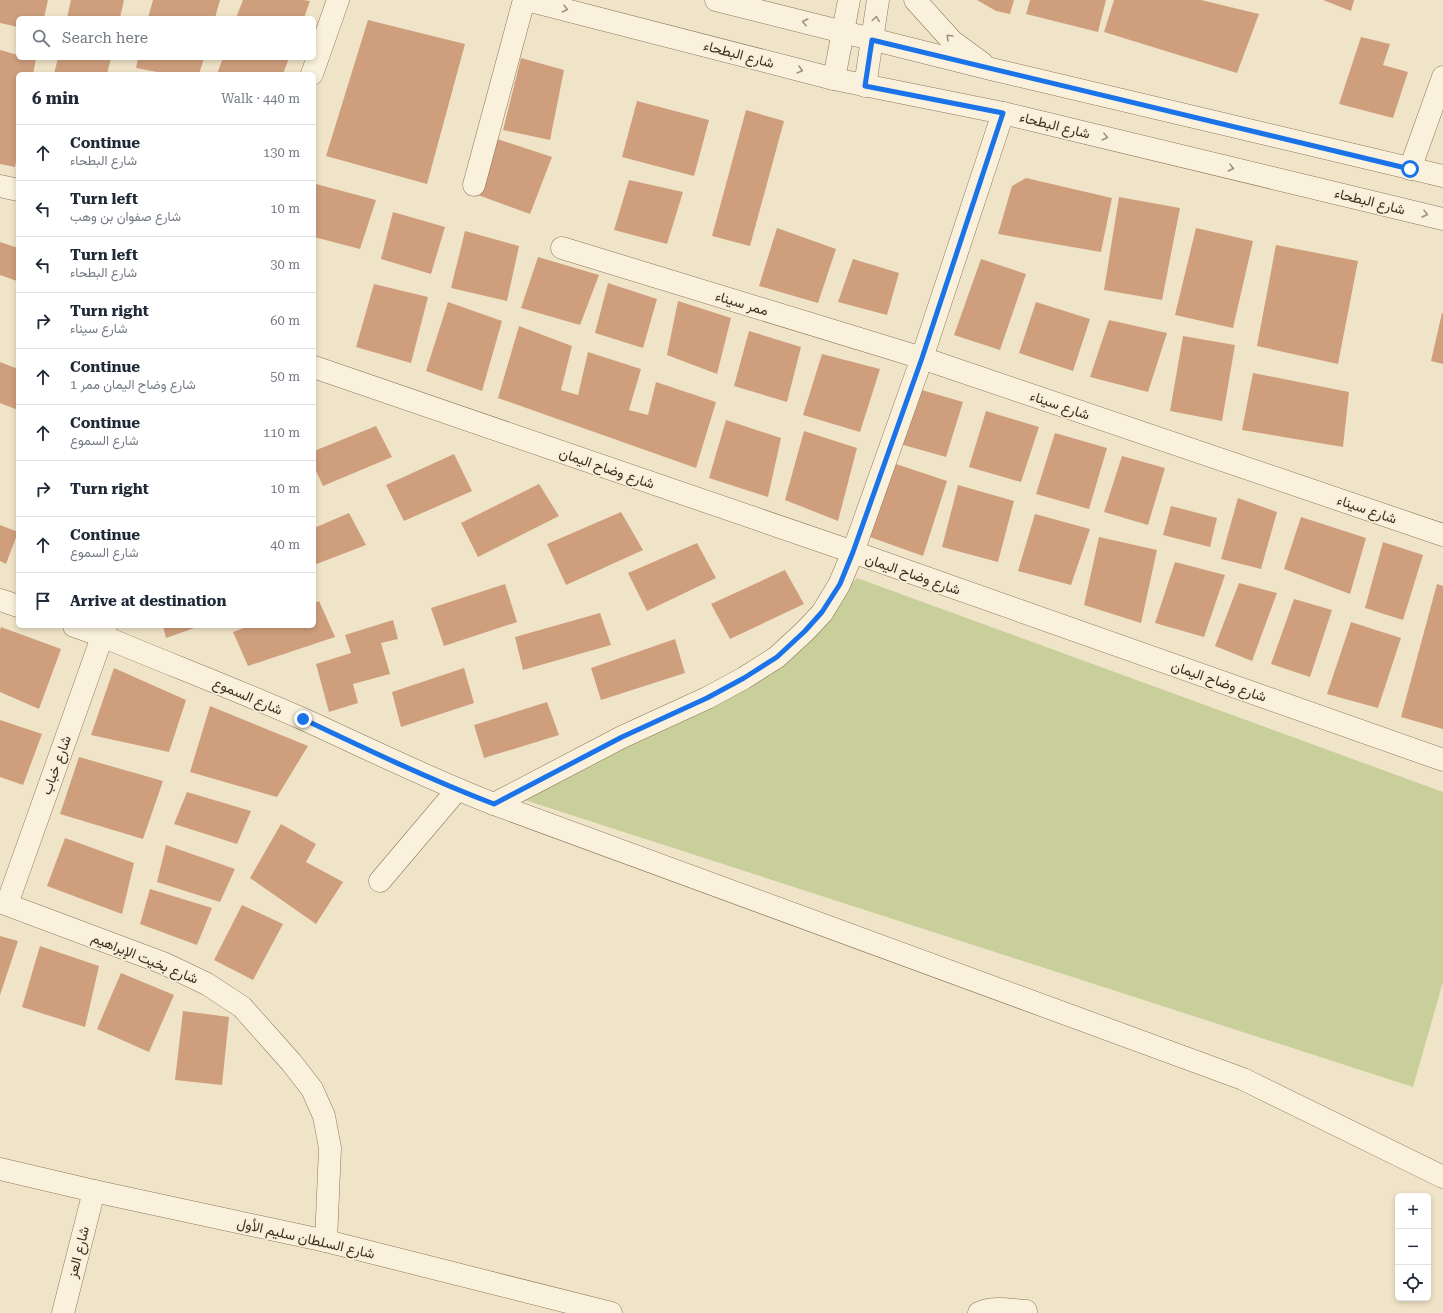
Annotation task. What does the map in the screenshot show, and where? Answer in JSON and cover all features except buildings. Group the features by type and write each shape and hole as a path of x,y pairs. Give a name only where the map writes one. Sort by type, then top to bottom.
{"street":[{"path":"313,72 338,0"},
{"path":"474,185 526,0"},
{"name":"شارع البطحاء","path":"526,0 834,79 1003,113 1443,219"},
{"path":"716,0 991,69 1443,176"},
{"path":"834,79 848,0"},
{"path":"865,86 878,0"},
{"path":"915,0 952,41 991,69"},
{"path":"1410,169 1443,77"},
{"path":"494,804 622,737 707,698 744,678 777,657 805,631 822,612 840,584 853,552 922,358 1003,113"},
{"path":"0,186 16,190"},
{"name":"ممر سيناء","path":"562,248 922,358"},
{"name":"شارع سيناء","path":"922,358 1443,535"},
{"name":"شارع وضاح اليمان","path":"316,368 853,552 1443,760"},
{"path":"0,600 16,605"},
{"name":"شارع السموع","path":"86,628 104,631 303,719 457,790 1243,1079 1443,1177"},
{"name":"شارع خباب","path":"3,903 104,631"},
{"path":"380,881 457,790"},
{"name":"شارع بخيت الإبراهيم","path":"3,903 163,963 208,984 242,1008 295,1067 312,1089 324,1116 330,1148 326,1241"},
{"name":"شارع السلطان سليم الأول","path":"0,1169 94,1191 326,1241 611,1313"},
{"name":"شارع العز","path":"63,1313 94,1191"},
{"path":"979,1313 984,1310 1026,1311"}],"green space":[{"path":"857,578 1443,792 1443,982 1413,1087 509,795 728,699"}],"route":[{"path":"303,719 457,790 494,804 622,737 707,698 744,678 777,657 805,631 822,612 840,584 853,552 922,358 1003,113 865,86 872,40 1410,169"}]}
